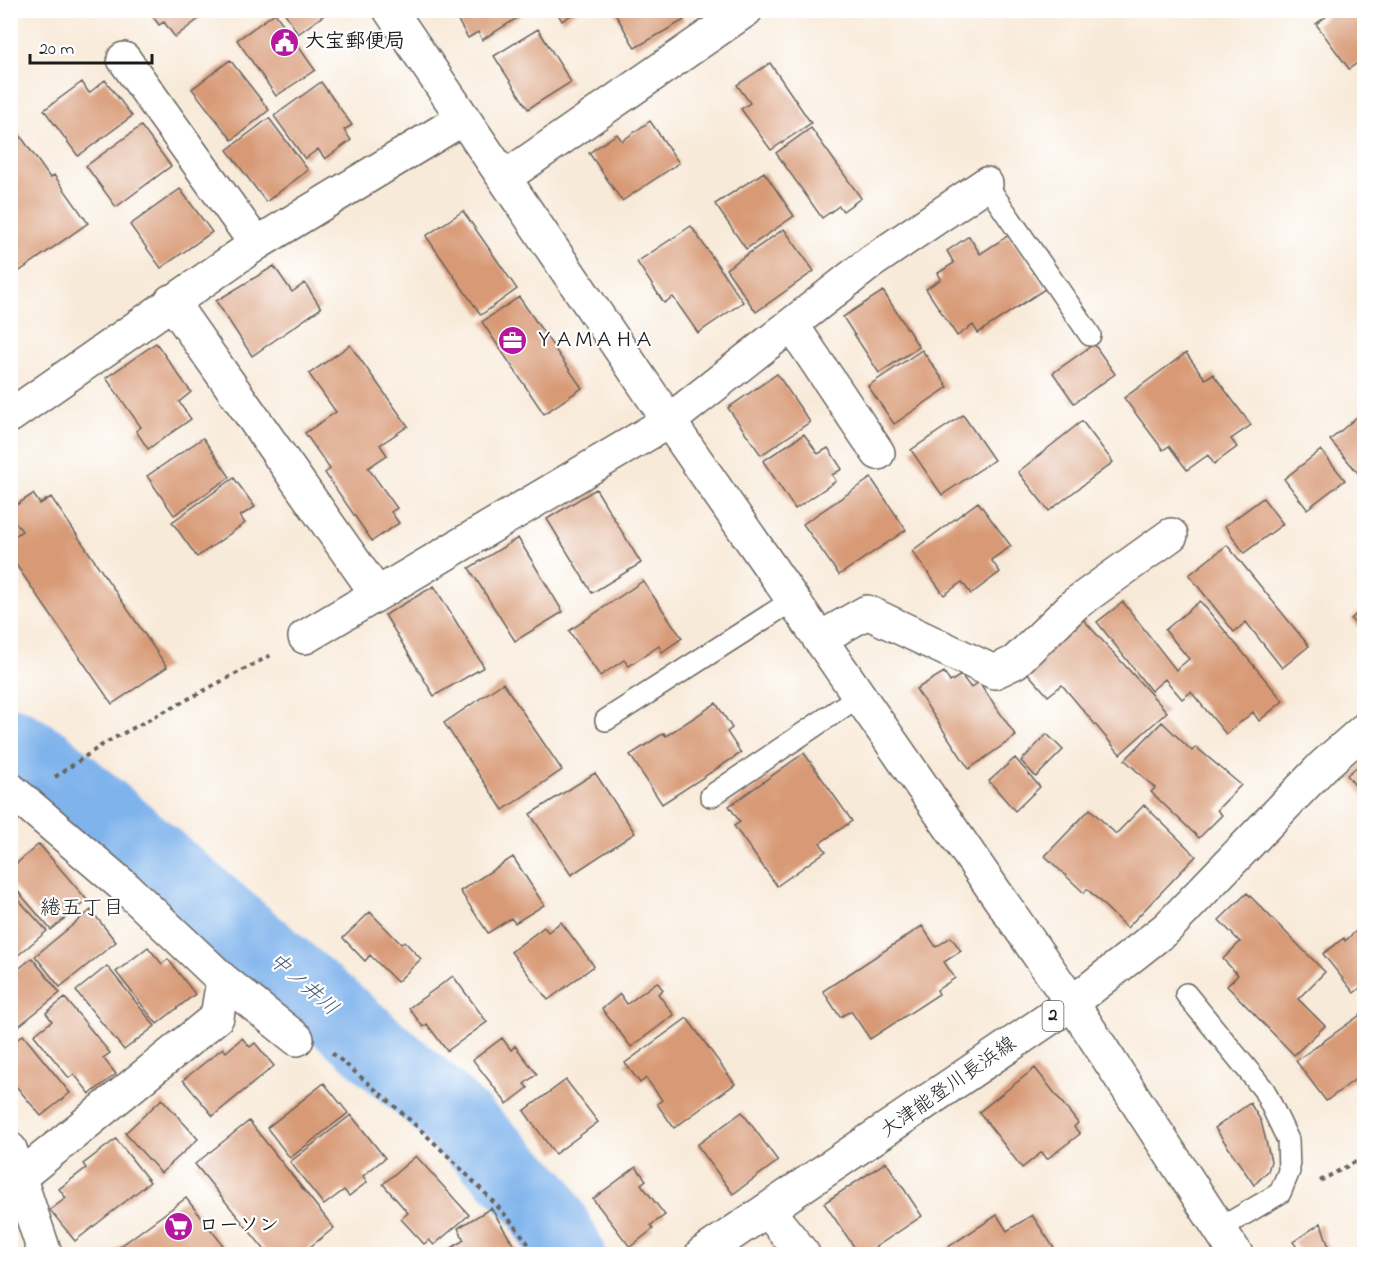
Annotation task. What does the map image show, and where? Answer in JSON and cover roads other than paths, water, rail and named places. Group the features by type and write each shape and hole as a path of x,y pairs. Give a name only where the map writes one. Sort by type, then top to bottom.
{"street":[{"path":"390,10 669,421 1072,1003 1227,1242"},
{"path":"504,178 746,10"},
{"path":"124,59 256,244"},
{"path":"10,416 256,244 462,118"},
{"path":"306,637 669,421 871,262 986,184"},
{"path":"171,302 377,594"},
{"path":"792,324 878,453"},
{"path":"819,639 867,612 994,672 1015,662 1075,604 1171,535"},
{"name":"大津能登川長浜線","path":"702,1254 768,1212 1072,1003 1167,928 1323,766 1365,730"},
{"path":"24,798 127,889 223,980 297,1040"},
{"path":"45,1254 16,1162 217,1017 223,980"},
{"path":"768,1212 803,1254"}],"lane":[{"path":"986,184 1090,335"},
{"path":"606,720 793,600"},
{"path":"711,796 859,696"},
{"path":"1186,994 1264,1090 1288,1140 1289,1171 1280,1193 1227,1242"}],"waterway":[{"name":"中ノ井川","path":"10,743 45,764 434,1098 539,1200 568,1254"}],"place":[{"name":"大宝郵便局","path":"284,42"},
{"name":"ＹＡＭＡＨＡ","path":"513,341"},
{"name":"ローソン","path":"178,1226"}],"district":[{"name":"綣五丁目","path":"82,909"}]}
